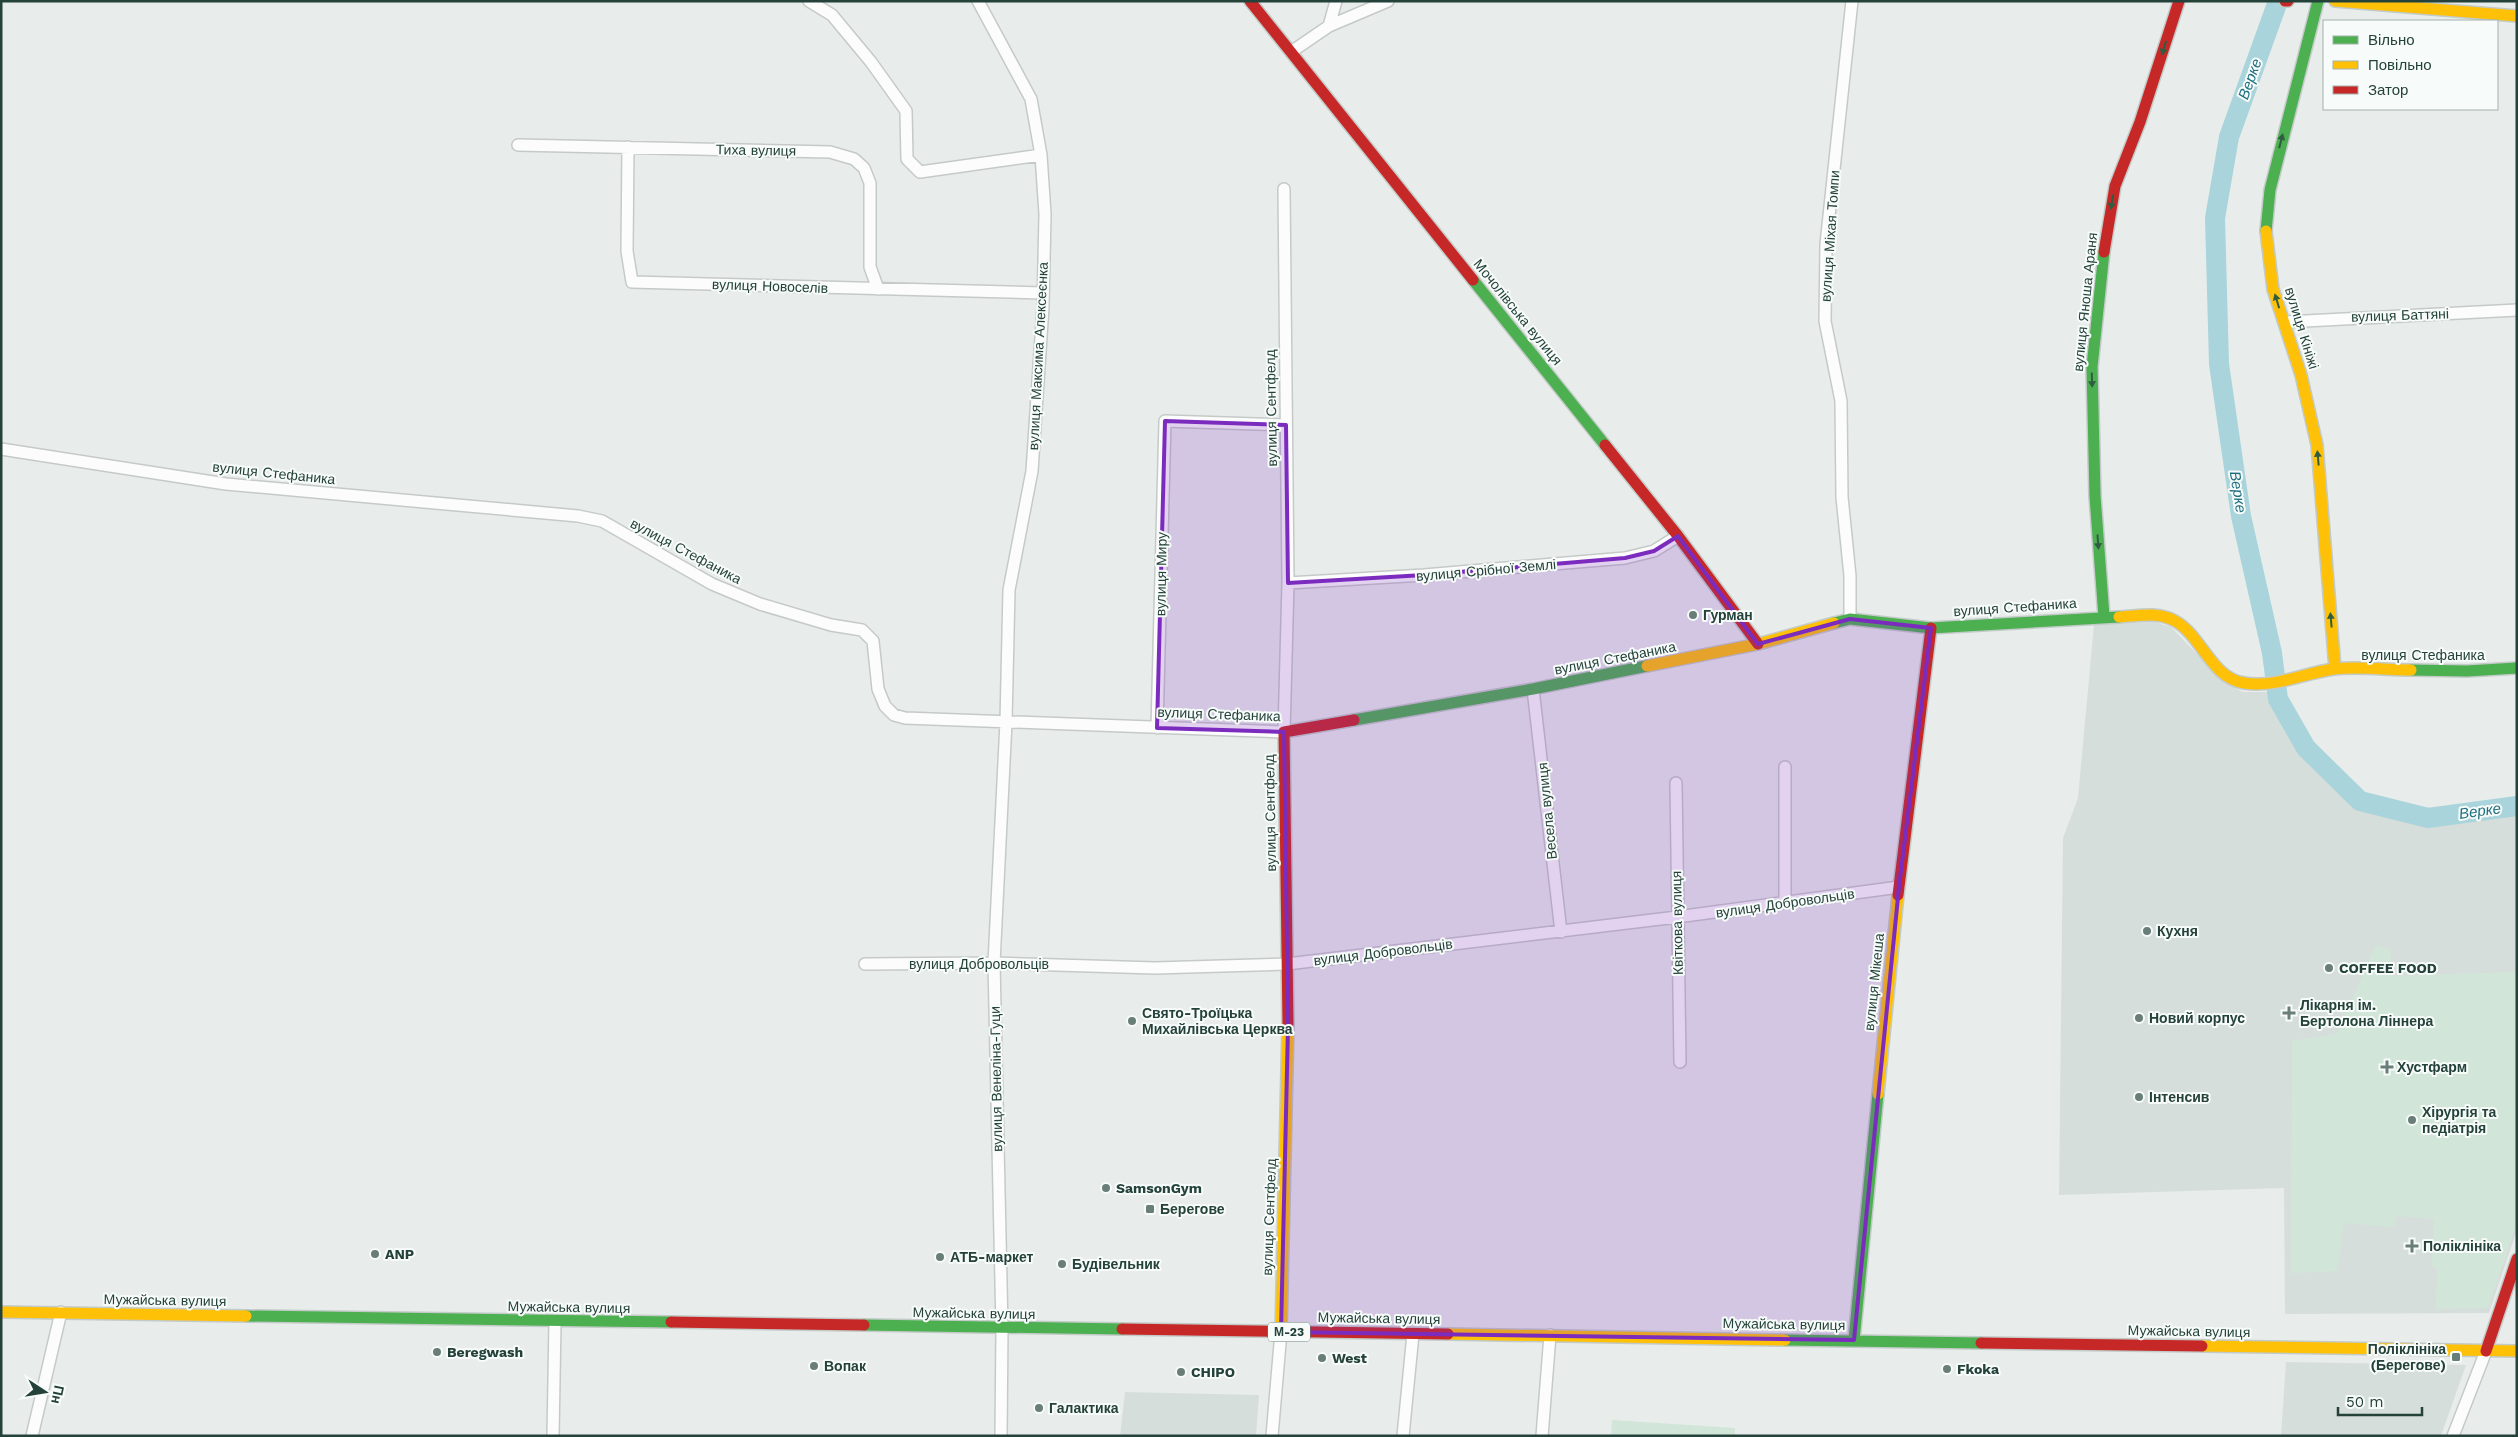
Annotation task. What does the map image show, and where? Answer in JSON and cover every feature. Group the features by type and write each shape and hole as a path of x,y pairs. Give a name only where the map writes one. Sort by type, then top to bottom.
{"main road":[{"name":"Мочолівська вулиця","path":"1250,1 1678,536 1758,644"},
{"name":"вулиця Яноша Араня","path":"2104,616 2095,496 2092,367 2105,240 2115,186 2140,122 2179,1"},
{"name":"вулиця Кініжі","path":"2318,1 2270,190 2266,230 2273,288 2301,375 2317,445 2335,669"},
{"path":"2335,1 2517,16"},
{"name":"вулиця Стефаника","path":"1284,732 1534,690 1758,644 1850,619 1931,628 2104,616 2156,615 2174,620 2186,629 2215,665 2228,676 2243,683 2266,684 2335,669 2466,671 2517,668"},
{"name":"вулиця Мікеша","path":"1854,1340 1898,888 1931,628"},
{"name":"вулиця Сентфелд","path":"1281,1332 1287,1120 1284,732"},
{"path":"2486,1351 2517,1259"},
{"name":"М-23","path":"1,1312 61,1312"},
{"name":"Мужайська вулиця","path":"61,1312 555,1322 1550,1335 2517,1351"}],"street":[{"path":"808,1 832,15 871,62 906,111 907,159 920,172 1041,155"},
{"name":"вулиця Максима Алексеєнка","path":"978,1 1031,99 1041,155 1045,214 1043,293 1032,471 1009,590 1006,722"},
{"path":"1329,26 1336,1"},
{"path":"1291,52 1329,26 1388,1"},
{"name":"вулиця Міхая Томпи","path":"1850,619 1850,576 1842,498 1841,401 1825,321 1826,244 1852,1"},
{"name":"Тиха вулиця","path":"518,145 830,152 854,159 864,168 870,183 870,267 878,290"},
{"name":"вулиця Новоселів","path":"628,147 627,251 632,282 1043,293"},
{"name":"вулиця Сентфелд","path":"1284,190 1288,582 1284,732"},
{"name":"вулиця Баттяні","path":"2284,322 2517,310"},
{"name":"вулиця Миру","path":"1158,728 1165,421 1286,425"},
{"name":"вулиця Стефаника","path":"1,449 226,484 578,516 602,521 712,584 760,604 831,625 862,630 873,641 878,689 884,706 894,715 905,718 1284,732"},
{"name":"вулиця Срібної Землі","path":"1288,582 1424,575 1625,558 1654,551 1678,536"},
{"name":"Весела вулиця","path":"1534,690 1561,932"},
{"name":"вулиця Венеліна-Гуци","path":"1001,1436 1002,1328 994,963 1006,722"},
{"path":"1785,767 1785,902"},
{"name":"Квіткова вулиця","path":"1676,784 1680,1062"},
{"name":"вулиця Добровольців","path":"864,964 994,963 1155,968 1287,964 1561,932 1898,888"},
{"path":"32,1436 61,1312"},
{"path":"554,1436 555,1322"},
{"name":"вулиця Сентфелд","path":"1272,1436 1281,1332"},
{"path":"1403,1436 1413,1334"},
{"path":"1542,1436 1550,1335"},
{"path":"2453,1436 2486,1351"}],"highlighted area":[{"path":"1165,421 1286,425 1288,583 1424,575 1625,558 1654,551 1678,536 1758,644 1850,619 1931,628 1899,887 1854,1340 1281,1332 1288,1026 1284,732 1157,728"}],"shaded area":[{"name":"Лікарня ім. Бертолона Ліннера","path":"2155,622 2171,627 2224,682 2243,692 2269,692 2272,703 2300,753 2354,806 2424,825 2517,814 2517,1230 2489,1313 2285,1314 2284,1188 2059,1195 2063,838 2078,798 2094,624"},
{"path":"2286,1362 2466,1365 2441,1436 2281,1436"},
{"path":"1125,1392 1259,1395 1256,1436 1120,1436"}],"green space":[{"path":"2376,945 2390,950 2392,976 2517,972 2517,1222 2488,1308 2436,1309 2437,1268 2432,1266 2434,1219 2397,1216 2393,1227 2344,1223 2337,1271 2291,1273 2292,1041 2337,1034"},
{"path":"1612,1420 1735,1428 1735,1436 1611,1436"}],"waterway":[{"name":"Верке","path":"2278,1 2229,137 2215,218 2219,364 2241,516 2272,653 2278,699 2306,748 2360,801 2428,818 2517,806"}],"traffic: fast":[{"path":"2266,231 2270,190 2318,1"},
{"path":"2104,252 2092,367 2095,496 2104,617"},
{"path":"1473,280 1605,445"},
{"path":"1834,623 1850,619 1931,628 2119,617"},
{"path":"1354,720 1533,689 1647,666"},
{"path":"2411,670 2467,671 2517,668"},
{"path":"1854,1340 1878,1094"},
{"path":"246,1316 671,1322"},
{"path":"864,1325 1122,1329"},
{"path":"1785,1340 1981,1343"}],"traffic: slow":[{"path":"2335,1 2517,16"},
{"path":"2266,231 2273,289 2301,375 2317,445 2335,669"},
{"path":"2119,617 2154,615 2175,621 2193,636 2223,673 2233,680 2244,683 2278,682 2343,668 2411,670"},
{"path":"1647,666 1758,644 1834,623"},
{"path":"1878,1094 1898,895"},
{"path":"1281,1332 1288,1024"},
{"path":"1,1312 246,1316"},
{"path":"1448,1334 1785,1340"},
{"path":"2202,1346 2517,1351"}],"traffic: jam":[{"path":"1250,1 1473,280"},
{"path":"2104,252 2115,186 2140,122 2179,1"},
{"path":"1605,445 1678,536 1758,644"},
{"path":"1898,895 1931,628"},
{"path":"1288,1024 1284,732 1354,720"},
{"path":"2486,1351 2517,1259"},
{"path":"671,1322 864,1325"},
{"path":"1122,1329 1448,1334"},
{"path":"1981,1343 2202,1346"}],"place":[{"name":"Гурман","path":"1693,615"},
{"name":"Кухня","path":"2147,931"},
{"name":"COFFEE FOOD","path":"2329,968"},
{"name":"Лікарня ім. Бертолона Ліннера","path":"2289,1013"},
{"name":"Новий корпус","path":"2139,1018"},
{"name":"Свято-Троїцька Михайлівська Церква","path":"1132,1021"},
{"name":"Хустфарм","path":"2387,1067"},
{"name":"Інтенсив","path":"2139,1097"},
{"name":"Хірургія та педіатрія","path":"2412,1120"},
{"name":"SamsonGym","path":"1106,1188"},
{"name":"Берегове","path":"1150,1209"},
{"name":"Поліклініка","path":"2412,1246"},
{"name":"ANP","path":"375,1254"},
{"name":"АТБ-маркет","path":"940,1257"},
{"name":"Будівельник","path":"1062,1264"},
{"name":"Beregwash","path":"437,1352"},
{"name":"Поліклініка (Берегове)","path":"2456,1357"},
{"name":"West","path":"1322,1358"},
{"name":"Вопак","path":"814,1366"},
{"name":"Fkoka","path":"1947,1369"},
{"name":"CHIPO","path":"1181,1372"},
{"name":"Галактика","path":"1039,1408"}]}
